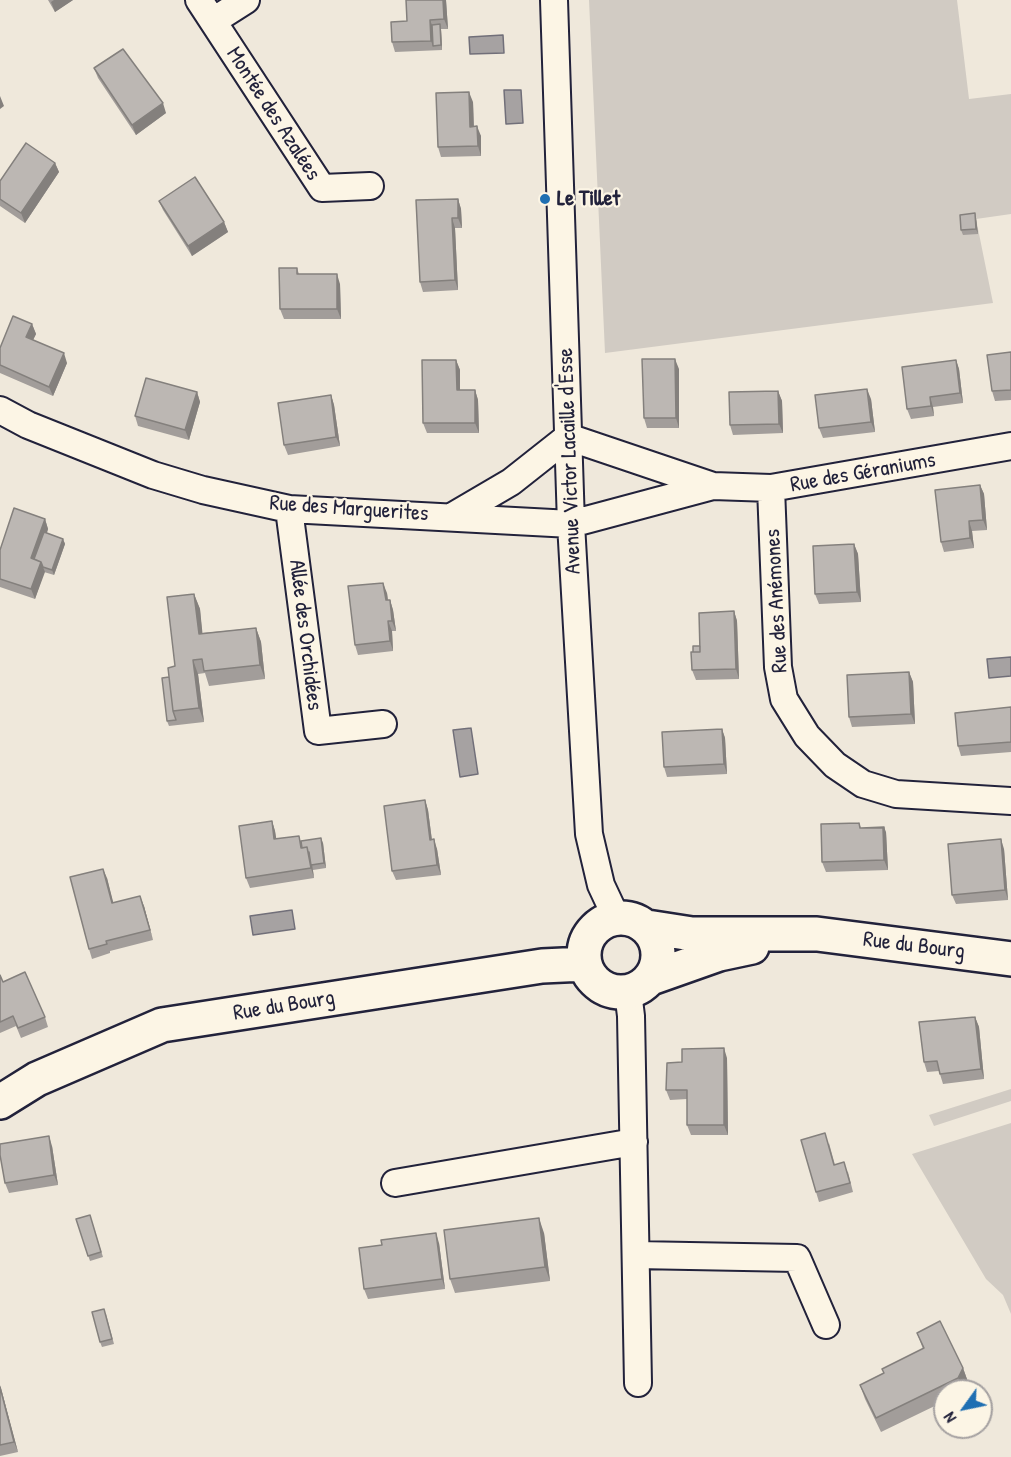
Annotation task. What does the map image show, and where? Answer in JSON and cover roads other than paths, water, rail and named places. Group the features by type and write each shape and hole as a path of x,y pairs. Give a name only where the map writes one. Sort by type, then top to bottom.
{"street":[{"name":"Montée des Azalées","path":"199,0 322,188 370,186"},
{"path":"213,21 246,0"},
{"name":"Avenue Victor Lacaille d'Esse","path":"554,0 571,524 590,834 601,885 616,917"},
{"name":"Rue des Marguerites","path":"0,410 28,425 153,475 203,490 288,509 571,524"},
{"path":"453,516 511,482 568,437"},
{"name":"Rue des Géraniums","path":"568,437 713,486 771,488 1011,446"},
{"name":"Rue des Géraniums","path":"571,524 713,486"},
{"name":"Rue des Anémones","path":"771,488 778,667 784,699 807,736 835,765 863,783 896,794 1011,801"},
{"name":"Allée des Orchidées","path":"288,509 318,731 383,724"},
{"path":"616,917 632,919 647,927 658,946 657,969 639,985 614,992 601,986 591,977 585,964 584,952 587,939 604,921 616,917"},
{"name":"Rue du Bourg","path":"647,927 692,934 817,934 1011,959"},
{"name":"Rue du Bourg","path":"639,985 719,954 817,934"},
{"name":"Rue du Bourg","path":"0,1102 37,1078 162,1025 542,966 585,964"},
{"path":"638,1383 631,1016 639,985"},
{"path":"395,1183 634,1142"},
{"path":"636,1254 797,1258 826,1324"}],"place":[{"name":"Le Tillet","path":"545,199"}]}
